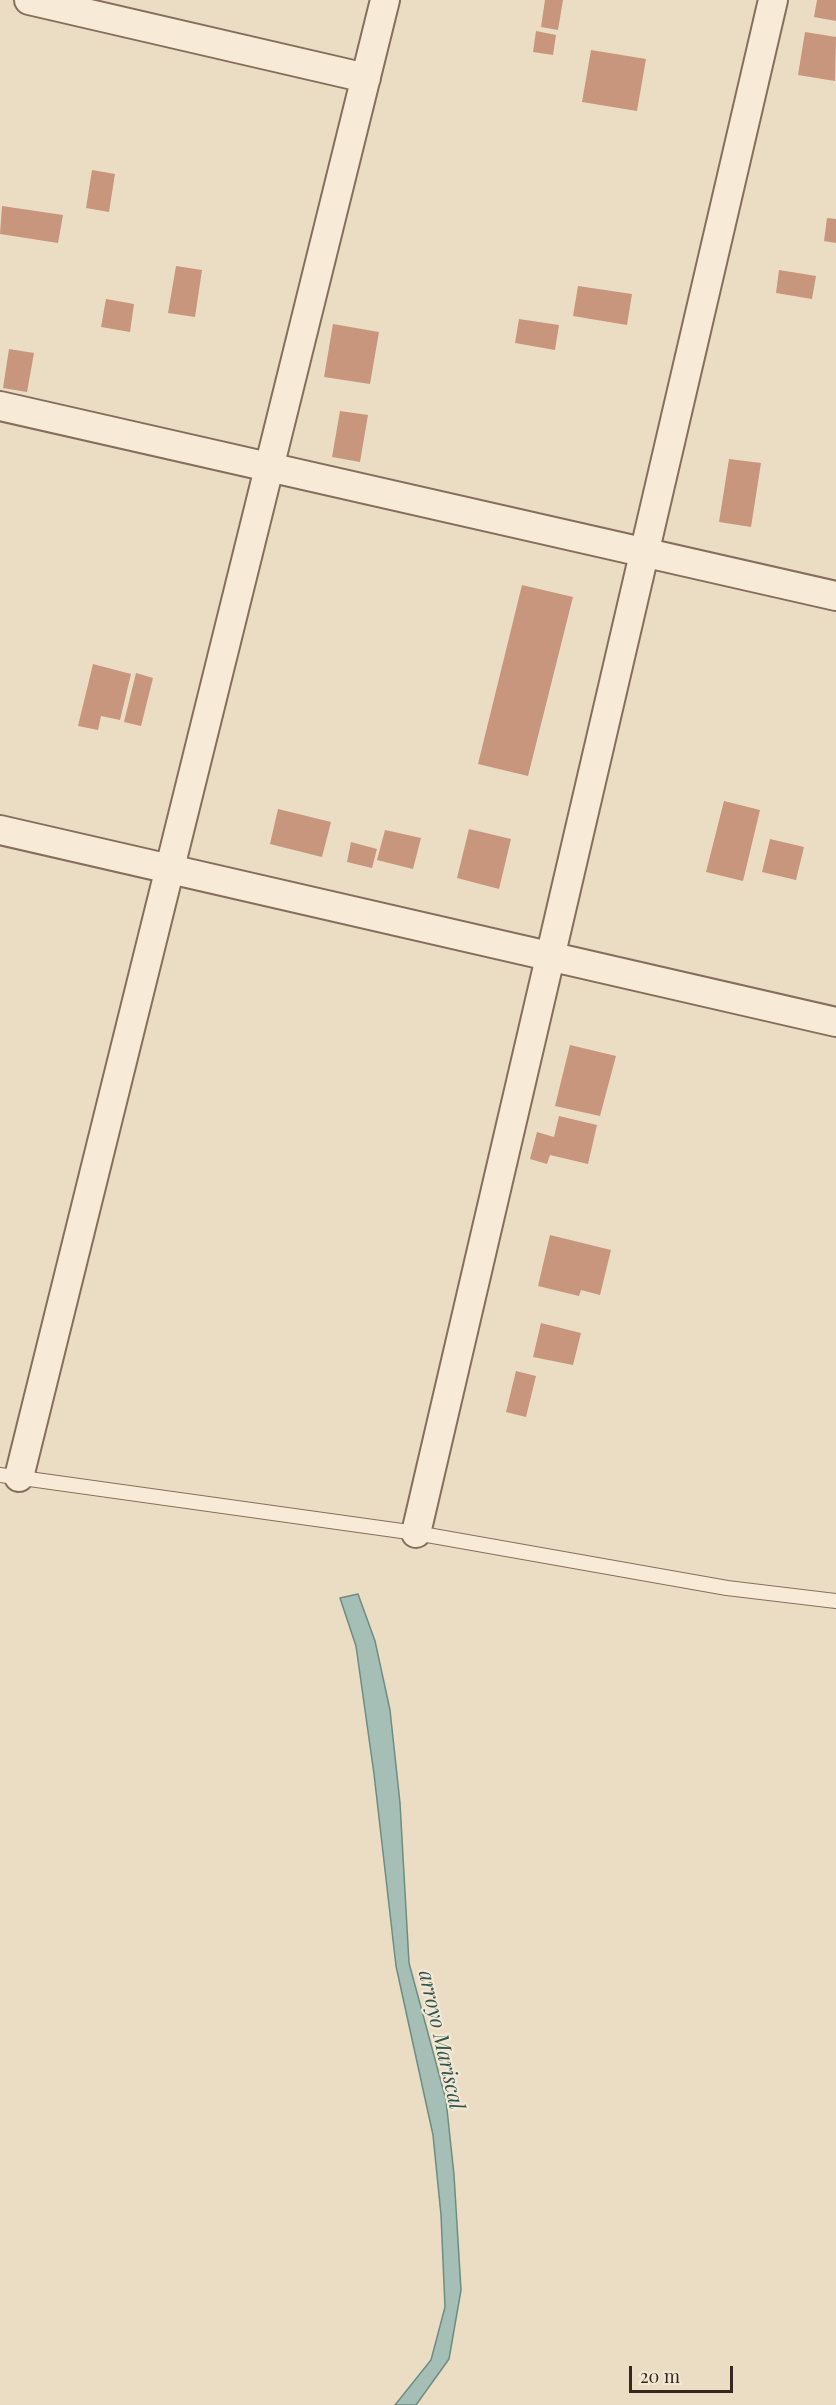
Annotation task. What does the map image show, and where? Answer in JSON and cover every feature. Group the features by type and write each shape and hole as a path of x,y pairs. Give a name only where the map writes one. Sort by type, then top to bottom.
{"street":[{"path":"29,0 366,78"},
{"path":"10,1476 170,869 385,0"},
{"path":"416,1533 773,0"},
{"path":"0,406 836,596"},
{"path":"0,830 836,1022"}],"lane":[{"path":"10,1476 416,1533 727,1588 836,1601"}],"water":[{"path":"358,1594 375,1641 390,1710 400,1803 409,1963 446,2100 454,2175 461,2290 449,2359 416,2405 395,2405 431,2360 445,2307 441,2215 433,2135 396,1966 374,1774 356,1646 340,1598"}],"building":[{"path":"545,0 563,0 558,30 541,27"},
{"path":"817,0 836,0 836,21 814,17"},
{"path":"536,31 556,35 553,55 533,52"},
{"path":"805,32 836,37 835,81 798,75"},
{"path":"591,50 646,59 637,111 582,102"},
{"path":"92,170 115,174 109,212 86,208"},
{"path":"2,206 63,215 58,243 0,234"},
{"path":"827,218 836,219 836,243 824,241"},
{"path":"176,266 202,270 195,317 168,313"},
{"path":"779,270 816,276 812,299 776,293"},
{"path":"578,286 632,294 627,325 573,316"},
{"path":"106,299 134,304 130,332 101,327"},
{"path":"519,319 559,325 555,350 515,343"},
{"path":"333,324 379,332 370,384 324,377"},
{"path":"9,349 34,353 27,392 3,388"},
{"path":"340,411 368,415 360,462 332,457"},
{"path":"729,459 761,463 751,527 719,522"},
{"path":"522,585 573,597 528,776 478,764"},
{"path":"93,664 131,674 120,720 101,716 98,730 78,726"},
{"path":"136,673 153,678 141,726 124,722"},
{"path":"724,801 760,810 743,881 706,872"},
{"path":"278,809 331,822 322,857 270,844"},
{"path":"469,829 511,839 499,889 457,878"},
{"path":"385,830 421,838 413,869 377,860"},
{"path":"770,839 804,847 796,880 762,872"},
{"path":"351,842 377,849 372,868 347,862"},
{"path":"570,1045 616,1056 600,1116 555,1106"},
{"path":"559,1116 597,1125 588,1164 550,1155 547,1164 530,1159 537,1132 554,1137"},
{"path":"550,1235 611,1250 600,1295 581,1290 579,1296 538,1286"},
{"path":"541,1323 581,1333 573,1365 533,1357"},
{"path":"516,1371 536,1376 526,1417 506,1412"}],"water label":[{"name":"arroyo Mariscal","path":"441,2040"}]}
